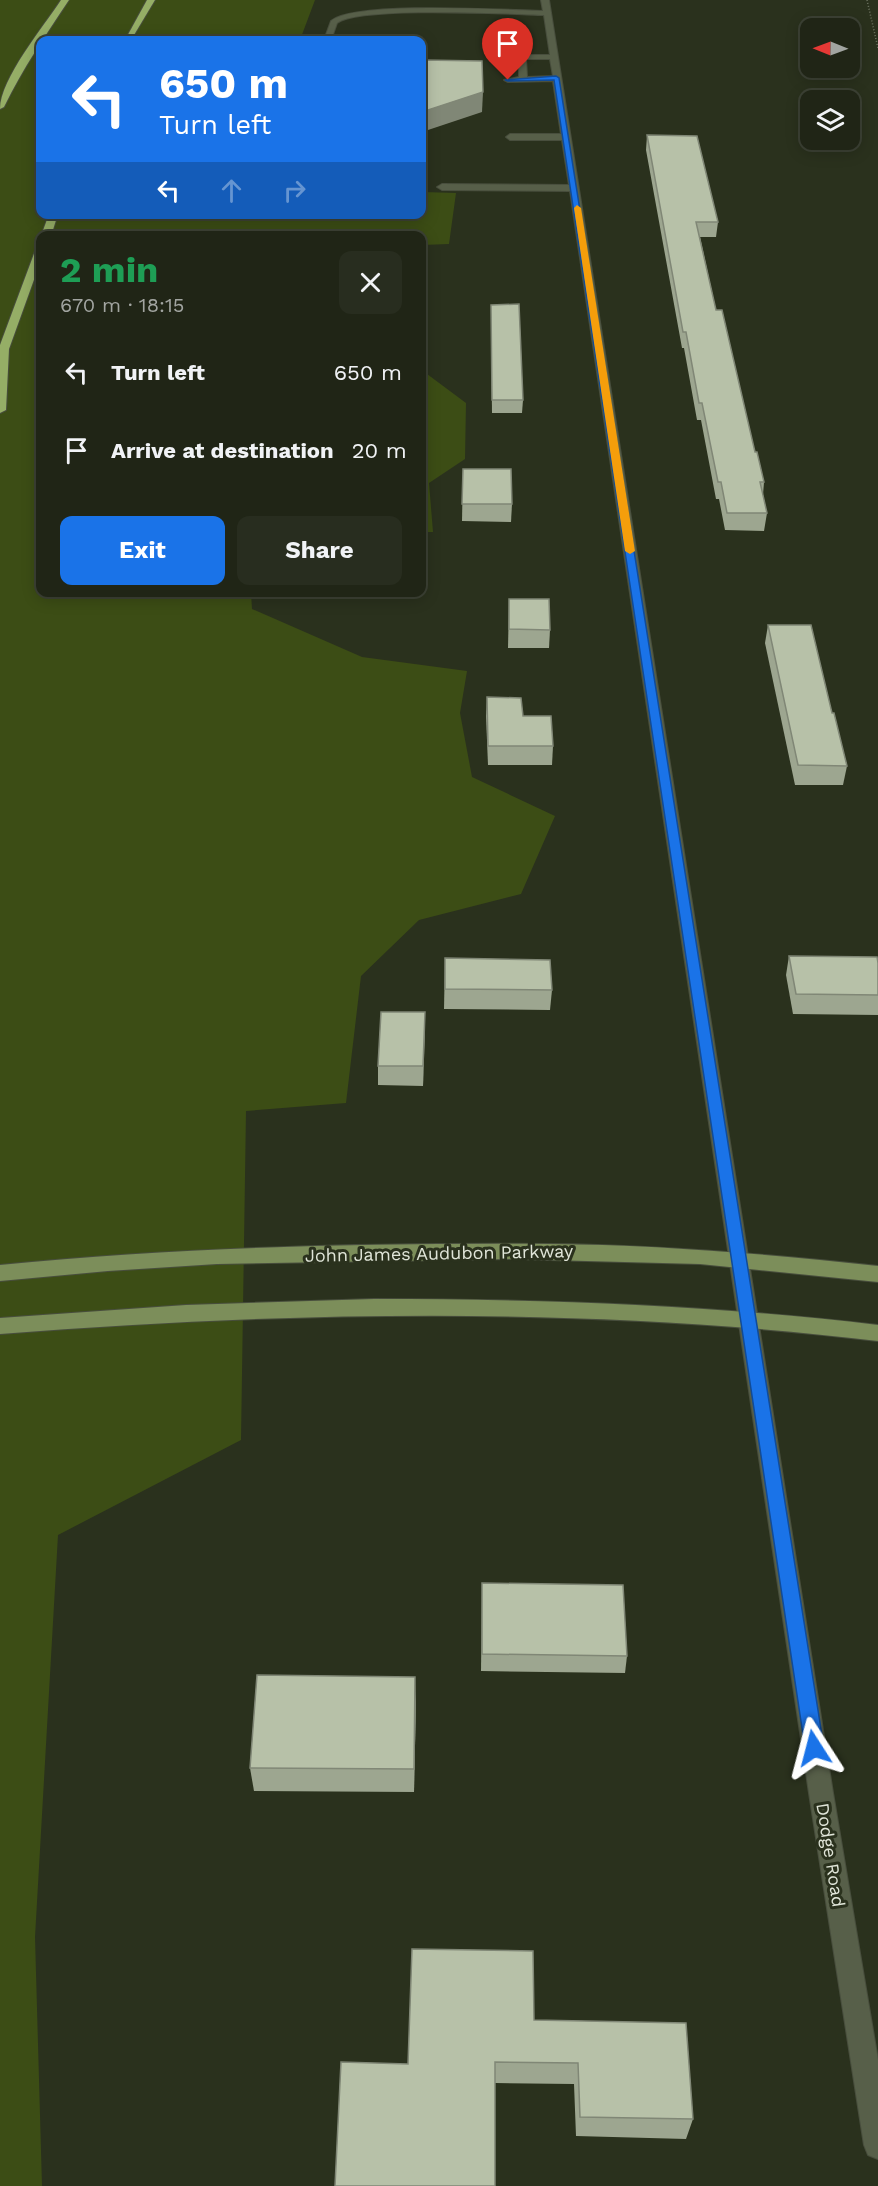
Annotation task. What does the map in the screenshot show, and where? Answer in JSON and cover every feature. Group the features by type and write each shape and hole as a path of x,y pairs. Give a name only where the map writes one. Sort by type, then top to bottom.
{"highway":[{"path":"41,36 65,0"},
{"path":"130,36 151,0"},
{"path":"0,107 17,72 36,44"},
{"path":"0,410 2,355 36,262"}],"main road":[{"name":"John James Audubon Parkway","path":"0,1273 85,1264 348,1252 603,1251 739,1259 878,1274"},
{"path":"0,1326 261,1309 539,1309 748,1319 878,1333"}],"street":[{"path":"329,36 332,22 338,17 352,14 546,7"},
{"name":"Dodge Road","path":"546,7 878,2145"},
{"path":"523,78 522,57 553,57"},
{"path":"508,80 556,78"},
{"path":"510,137 566,137"},
{"path":"442,187 574,188"}],"path":[{"path":"867,0 878,48"}],"green space":[{"path":"0,0 315,0 302,36 36,36 36,219 426,219 426,192 456,193 449,244 426,245 426,231 36,231 36,597 251,597 252,609 362,657 467,671 460,713 472,777 555,816 521,894 419,920 361,976 346,1103 246,1111 241,1440 58,1535 35,1937 42,2186 0,2186"},
{"path":"426,374 466,403 465,459 429,483 433,532 426,532"}],"building":[{"path":"426,60 482,61 483,92 426,111"},
{"path":"647,135 697,136 718,222 696,222 716,310 722,310 755,452 757,452 764,482 760,482 767,513 727,513 721,482 718,482 702,403 699,403 686,332 683,332"},
{"path":"519,304 523,400 492,400 491,305"},
{"path":"463,469 511,469 512,504 462,504"},
{"path":"509,599 549,599 550,630 509,629"},
{"path":"768,625 811,625 847,766 798,765"},
{"path":"487,697 521,698 523,716 551,716 553,746 488,746"},
{"path":"789,956 877,957 878,995 796,994"},
{"path":"445,958 550,960 552,990 445,989"},
{"path":"381,1012 425,1012 423,1066 378,1066"},
{"path":"482,1583 623,1585 627,1656 482,1654"},
{"path":"257,1675 415,1677 414,1769 250,1768"},
{"path":"412,1949 533,1951 534,2020 686,2023 693,2119 580,2117 578,2063 495,2062 495,2186 335,2186 341,2062 408,2064"}],"slow traffic":[{"path":"577,208 630,551"}],"route":[{"path":"508,80 556,78 814,1748"}]}
